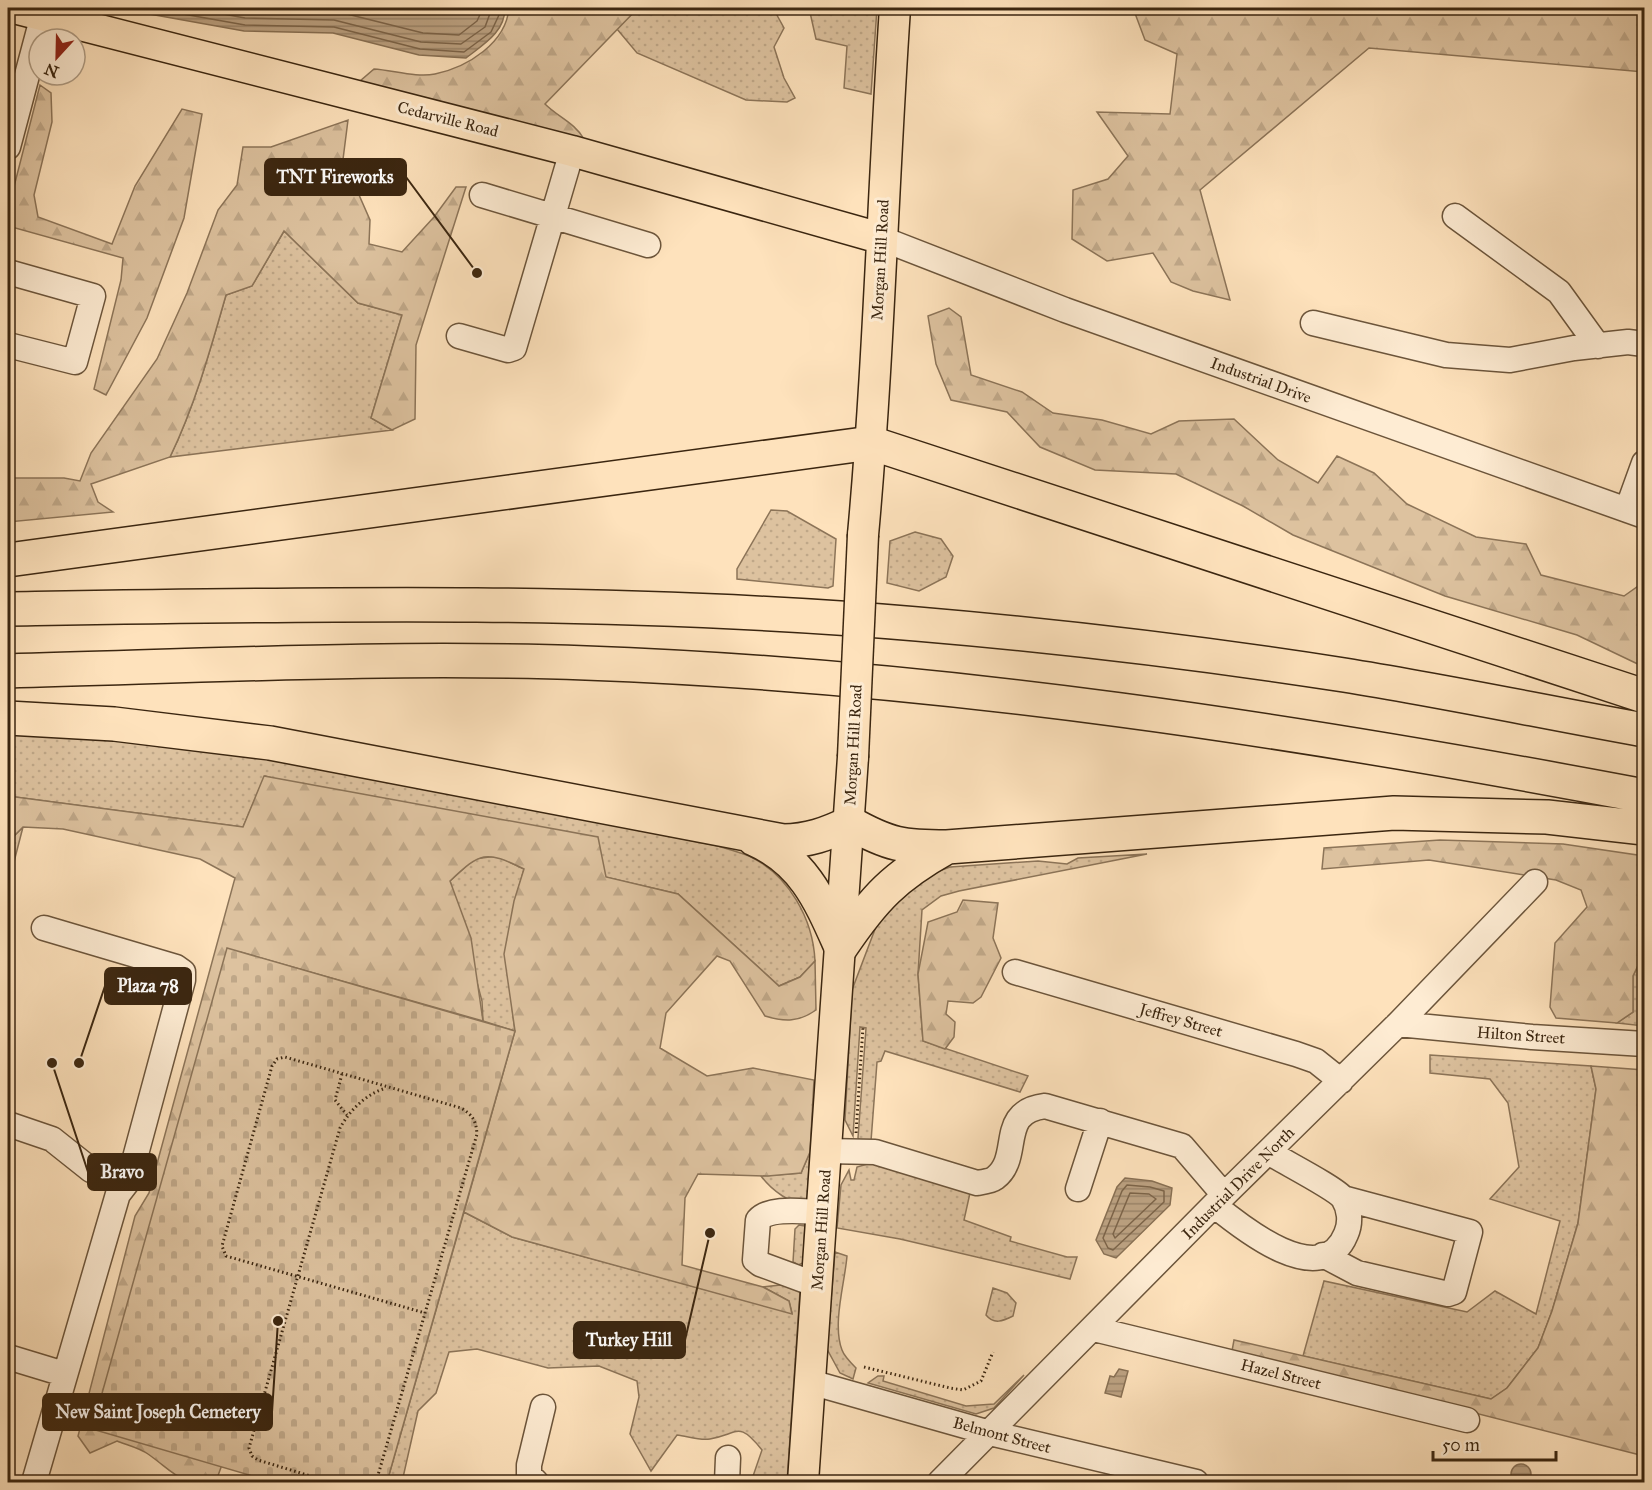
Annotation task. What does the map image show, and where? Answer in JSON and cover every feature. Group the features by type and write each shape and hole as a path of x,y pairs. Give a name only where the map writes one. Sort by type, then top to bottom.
{"highway":[{"path":"8,560 871,443 1644,696"},
{"path":"8,609 484,604 727,612 915,624 1094,642 1345,675 1644,730"},
{"path":"8,671 421,660 590,663 801,677 985,693 1200,719 1454,760 1644,796"},
{"path":"8,718 114,724 270,743 741,833 801,841 822,836 850,823 891,844 947,847 1394,813 1547,817 1644,828"},
{"path":"741,833 761,842 801,871 820,902 841,947"},
{"path":"841,947 866,910 883,891 907,870 947,847"}],"main road":[{"name":"Cedarville Road","path":"14,8 572,152 880,238"},
{"name":"Morgan Hill Road","path":"803,1482 822,1212 840,1151 841,947 850,823 863,535 871,443 880,238 895,8"}],"street":[{"path":"9,138 44,15"},
{"path":"459,336 512,350 572,152"},
{"path":"482,195 648,245"},
{"path":"1455,216 1559,292 1598,346"},
{"name":"Industrial Drive","path":"880,238 1065,310 1636,513"},
{"path":"8,272 93,296 75,362 8,345"},
{"path":"1313,323 1446,354 1510,360 1598,346 1644,344"},
{"path":"1636,513 1644,463"},
{"name":"Industrial Drive North","path":"940,1482 1094,1329 1219,1200 1398,1024 1535,882"},
{"path":"44,928 176,967 183,972 183,980 129,1180 119,1193"},
{"name":"Jeffrey Street","path":"1015,972 1296,1054 1316,1061 1341,1081"},
{"name":"Hilton Street","path":"1398,1024 1532,1037 1644,1044"},
{"path":"840,1151 875,1152 977,1183 994,1179 1002,1170 1019,1117 1025,1110 1045,1106 1182,1146 1219,1200 1261,1240 1282,1251 1303,1257 1323,1255 1335,1250 1344,1240 1349,1227 1349,1213 1343,1198"},
{"path":"1078,1189 1100,1121"},
{"path":"8,1124 55,1141 91,1170 116,1180 120,1184 34,1482"},
{"path":"1268,1152 1343,1198 1470,1232 1454,1292 1448,1294 1357,1273 1323,1255"},
{"path":"817,1285 760,1264 755,1260 758,1220 762,1216 774,1212 822,1212"},
{"name":"Hazel Street","path":"1094,1329 1467,1420"},
{"path":"8,1357 64,1374"},
{"name":"Belmont Street","path":"810,1382 990,1433 1196,1482"},
{"path":"536,1482 529,1474 529,1465 543,1407"},
{"path":"727,1482 728,1458"}],"path":[{"path":"840,1151 864,1027"},
{"path":"376,1482 477,1134 476,1123 471,1114 461,1108 285,1057 277,1059 272,1066 222,1246 226,1256 236,1261 425,1313"},
{"path":"342,1074 336,1089 335,1100 347,1115"},
{"path":"330,1482 258,1460 252,1456 249,1448 340,1128 347,1115 362,1101 388,1087"},
{"path":"864,1367 963,1390 981,1382 993,1352"}],"green space":[{"path":"509,8 638,8 545,104 576,129 584,139 359,82 374,69 428,75 460,66 483,52 493,42 501,32"},
{"path":"638,8 773,8 784,28 774,47 784,78 795,98 787,102 746,100 637,53 617,29"},
{"path":"809,8 877,8 871,94 844,88 847,46 816,39"},
{"path":"1133,8 1644,8 1644,72 1369,48 1200,190 1230,300 1193,291 1171,282 1153,253 1107,261 1072,239 1073,190 1108,179 1128,156 1097,112 1170,114 1177,54 1145,40"},
{"path":"39,87 51,93 52,122 34,195 38,217 112,244 135,186 182,109 202,114 184,218 147,318 106,395 94,389 121,280 123,258 8,226 8,210"},
{"path":"348,120 339,191 359,195 370,220 369,244 402,252 434,217 456,187 466,187 416,345 415,419 392,430 371,418 402,315 358,303 284,231 252,286 226,295 194,398 170,457 91,484 98,502 113,512 8,522 8,478 64,478 80,481 91,453 157,359 187,293 218,210 237,185 243,147 271,147"},
{"path":"284,231 358,303 402,315 371,418 392,430 170,457 194,398 226,295 252,286"},
{"path":"949,308 961,317 971,375 1022,392 1053,413 1102,420 1151,434 1179,421 1234,419 1278,460 1318,483 1337,456 1374,473 1407,504 1476,537 1526,544 1541,575 1624,596 1644,582 1644,667 1577,635 1445,596 1293,535 1243,506 1176,474 1095,470 1040,447 1007,412 951,400 936,364 928,316"},
{"path":"771,510 787,511 836,539 833,586 828,588 737,579 737,569"},
{"path":"915,532 941,539 953,556 946,577 919,591 887,583 890,541"},
{"path":"8,734 158,743 299,762 718,846 749,856 763,864 787,886 804,914 815,961 800,977 779,986 678,894 605,877 265,776 243,827 8,796"},
{"path":"264,776 598,837 606,877 678,894 779,986 800,977 815,961 816,1010 798,1019 785,1020 765,1016 730,961 717,956 666,1013 660,1048 707,1076 753,1068 814,1080 810,1152 801,1173 768,1176 698,1174 685,1198 682,1265 763,1287 789,1301 792,1314 512,1237 464,1212 515,1031 504,954 514,901 524,869 500,859 484,857 469,864 450,881 471,938 483,1021 240,952 238,1421 216,1481 186,1480 145,1452 117,1441 90,1453 78,1436 135,1216 149,1193 235,878 200,859 63,829 23,827 8,842 8,796 243,827"},
{"path":"23,827 8,885 8,842"},
{"path":"1440,840 1563,844 1644,856 1644,953 1633,976 1633,1012 1617,1023 1556,1018 1550,1007 1555,943 1587,907 1581,890 1556,880 1429,860 1322,869 1324,848"},
{"path":"1147,854 959,891 941,896 922,910 918,974 923,1041 1028,1076 1020,1092 885,1051 881,1061 877,1062 871,1141 861,1142 858,1138 866,1028 860,1027 853,1136 845,1120 852,990 880,916 928,875 950,867 1038,861 1067,864 1078,858"},
{"path":"497,856 524,869 514,909 510,949 515,1031 483,1021 482,1001 450,881 474,859"},
{"path":"963,900 998,903 993,938 1001,958 981,997 973,1003 948,1001 946,1014 955,1022 954,1037 945,1049 923,1041 918,974 928,922 957,912"},
{"path":"227,948 515,1031 387,1482 273,1482 92,1429"},
{"path":"1644,953 1644,1026 1617,1023 1633,1012 1633,976"},
{"path":"1430,1055 1591,1066 1596,1089 1578,1223 1552,1311 1538,1348 1507,1388 1491,1399 1303,1356 1324,1281 1467,1312 1495,1291 1536,1314 1560,1221 1490,1199 1519,1167 1508,1103 1490,1079 1430,1073"},
{"path":"1591,1066 1644,1070 1644,1456 1232,1351 1234,1340 1491,1399 1507,1388 1538,1348 1552,1311 1578,1223 1596,1089"},
{"path":"810,1152 807,1199 802,1202 795,1202 782,1196 761,1176 801,1173"},
{"path":"871,1163 970,1193 964,1220 1011,1237 1010,1241 1067,1257 1077,1257 1070,1279 900,1239 837,1228 841,1185 849,1170 851,1180 854,1180 857,1167"},
{"path":"464,1212 512,1237 792,1313 789,1301 763,1287 789,1284 800,1291 787,1482 751,1482 762,1450 748,1435 738,1431 706,1439 677,1435 651,1471 630,1434 639,1397 637,1381 599,1366 548,1368 477,1349 449,1352 436,1393 418,1411 402,1482 387,1482"},
{"path":"799,1225 805,1226 803,1263 798,1265 793,1262 795,1229"},
{"path":"835,1252 847,1256 838,1328 843,1352 856,1368 853,1379 840,1373 827,1349"},
{"path":"993,1288 1007,1293 1016,1303 1013,1316 1002,1321 995,1321 986,1315"},
{"path":"1024,1375 994,1408 976,1414 868,1383 878,1376 884,1376 883,1381 966,1406 994,1404"}],"water":[{"path":"116,8 505,8 497,31 466,58 419,55 333,33 244,31"},
{"path":"1125,1178 1152,1181 1172,1188 1170,1205 1116,1258 1104,1254 1096,1240 1117,1187"},
{"path":"1119,1369 1128,1371 1121,1397 1105,1393 1110,1376 1114,1377"},
{"path":"1521,1464 1528,1467 1531,1474 1528,1481 1521,1484 1514,1481 1511,1474 1514,1467"}],"place":[{"name":"TNT Fireworks","path":"477,273"},
{"name":"Bravo","path":"52,1063"},
{"name":"Plaza 78","path":"79,1063"},
{"name":"Turkey Hill","path":"710,1233"},
{"name":"New Saint Joseph Cemetery","path":"278,1321"}]}
